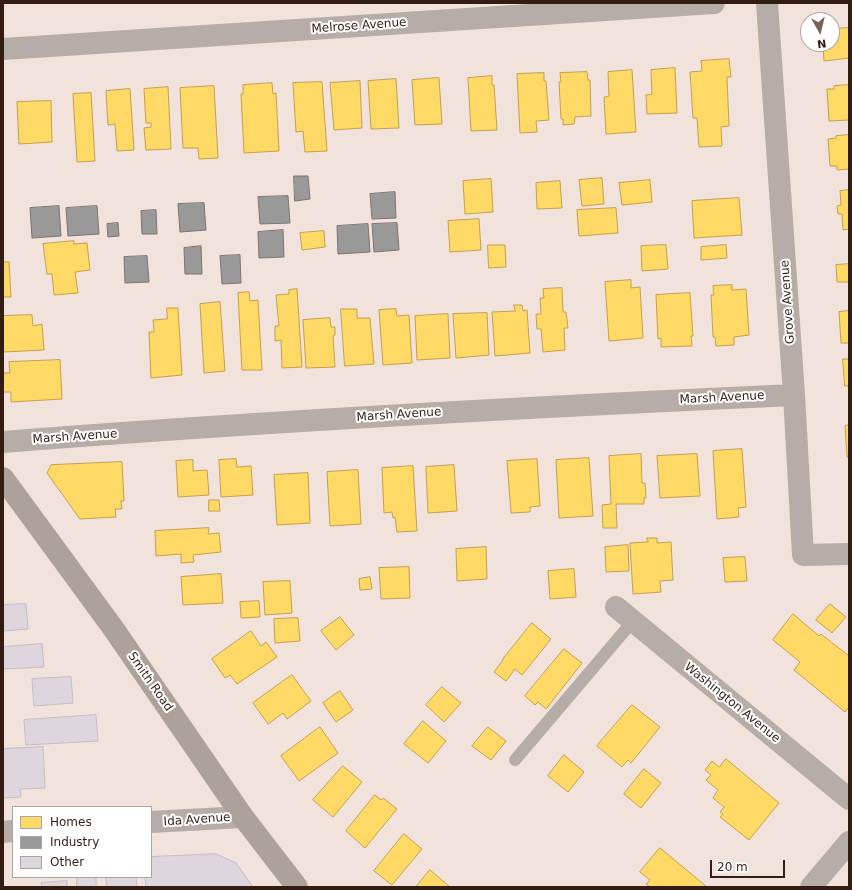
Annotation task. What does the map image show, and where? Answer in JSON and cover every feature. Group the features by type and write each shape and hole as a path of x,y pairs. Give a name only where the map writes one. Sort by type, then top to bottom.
{"main road":[{"name":"Smith Road","path":"3,478 113,628 243,817 297,887"}],"street":[{"name":"Melrose Avenue","path":"3,49 714,3"},
{"name":"Grove Avenue","path":"767,3 794,394 803,555 849,554"},
{"name":"Marsh Avenue","path":"3,442 531,407 794,394"},
{"name":"Washington Avenue","path":"616,607 849,799"},
{"name":"Ida Avenue","path":"152,822 243,817"},
{"path":"811,887 849,842"}],"lane":[{"path":"515,760 634,621"}],"building: Homes":[{"path":"849,28 849,58 824,61 823,52 840,52 840,29"},
{"path":"729,59 731,77 727,77 729,126 721,127 722,146 699,147 697,118 693,118 690,72 702,71 701,61"},
{"path":"675,68 677,113 647,114 646,95 652,94 651,70"},
{"path":"632,70 636,132 606,134 604,97 609,96 608,72"},
{"path":"587,72 588,80 590,80 591,116 575,117 574,124 563,125 563,119 561,119 560,73"},
{"path":"544,73 549,120 536,121 537,132 520,133 517,74"},
{"path":"492,76 497,130 471,131 468,78"},
{"path":"439,78 442,124 415,125 412,80"},
{"path":"396,79 399,128 371,129 368,81"},
{"path":"360,81 362,128 334,130 330,83"},
{"path":"322,82 327,151 305,152 303,131 296,132 293,83"},
{"path":"272,83 273,94 276,93 279,151 244,153 241,94 243,94 243,85"},
{"path":"849,85 849,120 829,121 827,89 834,89 834,86"},
{"path":"214,86 218,158 199,159 198,148 183,148 180,88"},
{"path":"168,87 171,149 146,150 144,128 151,127 151,123 146,123 144,89"},
{"path":"130,89 134,150 117,151 115,124 108,125 106,91"},
{"path":"91,93 95,161 77,162 73,94"},
{"path":"51,101 52,142 19,144 17,102"},
{"path":"849,135 849,169 837,170 837,166 830,166 828,139 836,138 836,136"},
{"path":"602,178 604,204 582,206 579,180"},
{"path":"491,179 493,212 465,214 463,181"},
{"path":"650,180 652,202 622,205 619,183"},
{"path":"560,181 562,208 537,209 536,183"},
{"path":"849,190 849,229 843,230 842,214 838,214 837,206 841,205 840,191"},
{"path":"739,198 742,235 694,238 692,201"},
{"path":"616,208 618,233 579,236 577,210"},
{"path":"479,219 481,250 450,252 448,221"},
{"path":"324,231 325,247 302,250 300,233"},
{"path":"74,241 74,244 87,243 90,270 75,272 78,293 54,295 52,274 47,274 43,244"},
{"path":"488,245 505,245 506,267 489,268"},
{"path":"666,245 668,269 642,271 641,246"},
{"path":"726,245 727,258 701,260 701,247"},
{"path":"3,262 9,262 11,297 3,297"},
{"path":"849,264 849,282 837,282 836,265"},
{"path":"631,280 631,288 640,287 643,338 609,341 605,282"},
{"path":"732,285 732,290 746,289 749,335 734,337 734,345 716,346 715,337 713,337 711,295 714,295 713,286"},
{"path":"562,288 563,312 566,312 568,328 564,328 565,350 543,352 541,329 537,329 536,314 541,314 540,298 544,298 543,289"},
{"path":"297,289 302,367 282,368 281,340 275,341 275,326 279,326 276,295 289,294 289,290"},
{"path":"249,292 250,301 258,300 262,370 242,370 238,293"},
{"path":"690,293 693,336 691,336 692,346 661,347 661,338 658,339 656,295"},
{"path":"220,302 225,371 204,373 200,304"},
{"path":"514,305 522,305 523,311 527,310 530,353 495,356 492,312 515,311"},
{"path":"167,308 178,308 182,375 151,378 149,332 154,332 153,320 167,319"},
{"path":"341,309 357,309 357,318 370,318 374,364 345,366"},
{"path":"396,309 397,316 409,315 412,363 383,365 379,310"},
{"path":"849,311 849,343 841,343 839,312"},
{"path":"487,313 489,355 456,358 453,314"},
{"path":"448,314 450,358 417,360 415,316"},
{"path":"32,315 33,326 42,324 44,350 3,352 3,316"},
{"path":"330,318 331,327 335,327 335,335 333,336 335,367 306,368 303,320"},
{"path":"843,359 849,359 849,386 845,386"},
{"path":"60,360 62,399 11,402 11,392 3,392 3,373 10,373 9,362"},
{"path":"849,425 849,457 847,457 845,426"},
{"path":"742,449 746,507 738,508 739,517 717,519 713,451"},
{"path":"641,454 642,483 645,483 646,498 644,498 644,504 616,504 617,528 603,528 602,505 611,504 609,456"},
{"path":"697,454 700,496 660,498 657,456"},
{"path":"589,458 593,516 559,518 556,460"},
{"path":"236,459 237,467 251,466 253,495 221,497 219,460"},
{"path":"537,459 540,506 530,507 530,512 511,513 507,461"},
{"path":"193,460 193,471 207,470 209,495 178,497 176,461"},
{"path":"122,462 124,501 121,501 122,509 115,509 116,517 80,519 47,473 51,465"},
{"path":"454,465 457,511 428,513 426,467"},
{"path":"413,466 417,531 397,532 395,517 393,518 392,512 384,513 382,468"},
{"path":"358,470 361,524 330,526 327,472"},
{"path":"308,473 310,523 277,525 274,475"},
{"path":"209,500 219,500 220,511 209,511"},
{"path":"209,528 208,534 219,533 221,552 193,555 194,562 181,563 181,554 156,556 155,531"},
{"path":"647,538 657,538 657,543 671,542 673,580 660,581 661,592 633,594 630,543 648,542"},
{"path":"628,545 629,571 606,572 605,547"},
{"path":"486,547 487,579 457,581 456,549"},
{"path":"745,557 747,581 725,582 723,558"},
{"path":"409,567 410,598 381,599 379,568"},
{"path":"574,569 576,597 550,599 548,571"},
{"path":"221,574 223,603 183,605 181,577"},
{"path":"370,577 372,589 360,590 359,579"},
{"path":"290,581 292,613 265,615 263,582"},
{"path":"259,601 260,617 241,618 240,602"},
{"path":"830,604 846,617 832,633 816,620"},
{"path":"793,614 819,636 821,634 849,656 849,707 845,712 794,670 800,662 773,640"},
{"path":"340,617 354,635 336,650 321,631"},
{"path":"298,618 300,641 275,643 274,619"},
{"path":"532,623 551,639 522,675 515,669 506,681 494,672"},
{"path":"251,631 261,646 266,642 277,657 237,684 230,675 225,678 212,659"},
{"path":"564,649 582,663 546,709 538,702 535,705 525,696"},
{"path":"292,675 311,701 287,719 283,713 268,724 253,703"},
{"path":"442,687 461,703 444,722 426,705"},
{"path":"340,691 353,710 336,722 323,703"},
{"path":"632,705 660,727 631,763 628,760 622,767 597,746"},
{"path":"423,721 446,741 428,763 404,744"},
{"path":"320,727 338,753 299,781 281,756"},
{"path":"488,727 506,741 491,760 472,746"},
{"path":"564,755 584,772 568,792 548,776"},
{"path":"726,759 779,803 749,840 720,817 723,814 720,812 724,807 713,798 718,790 706,780 711,775 705,770 712,761 719,767"},
{"path":"343,766 362,782 333,817 313,800"},
{"path":"644,769 661,783 641,808 624,794"},
{"path":"375,795 381,800 383,798 397,809 365,848 346,831"},
{"path":"404,834 422,849 392,885 374,871"},
{"path":"660,848 707,887 650,887 646,884 650,880 640,872"},
{"path":"430,870 450,887 416,887"}],"building: Industry":[{"path":"294,176 308,176 310,199 295,201"},
{"path":"395,192 396,218 372,219 370,194"},
{"path":"288,196 290,223 260,224 258,197"},
{"path":"204,203 206,230 180,232 178,204"},
{"path":"59,206 61,236 32,238 30,208"},
{"path":"97,206 99,234 68,236 66,208"},
{"path":"156,210 157,234 142,234 141,211"},
{"path":"118,223 119,236 108,237 107,224"},
{"path":"397,223 399,250 374,252 372,224"},
{"path":"368,224 370,252 338,254 337,226"},
{"path":"283,230 284,257 259,258 258,232"},
{"path":"201,246 202,274 185,274 184,248"},
{"path":"240,255 241,283 222,284 220,256"},
{"path":"147,256 149,282 125,283 124,257"}],"building: Other":[{"path":"26,604 28,629 3,631 3,605"},
{"path":"42,644 44,667 3,669 3,647"},
{"path":"71,677 73,703 34,706 32,679"},
{"path":"96,715 98,741 26,745 24,720"},
{"path":"43,747 45,788 20,789 21,797 3,798 3,749"},
{"path":"216,854 236,863 253,887 146,887 145,878 152,878 152,857"},
{"path":"77,878 96,878 96,887 77,887"},
{"path":"106,878 136,878 137,887 107,887"},
{"path":"67,881 67,887 42,887 41,883"}]}
